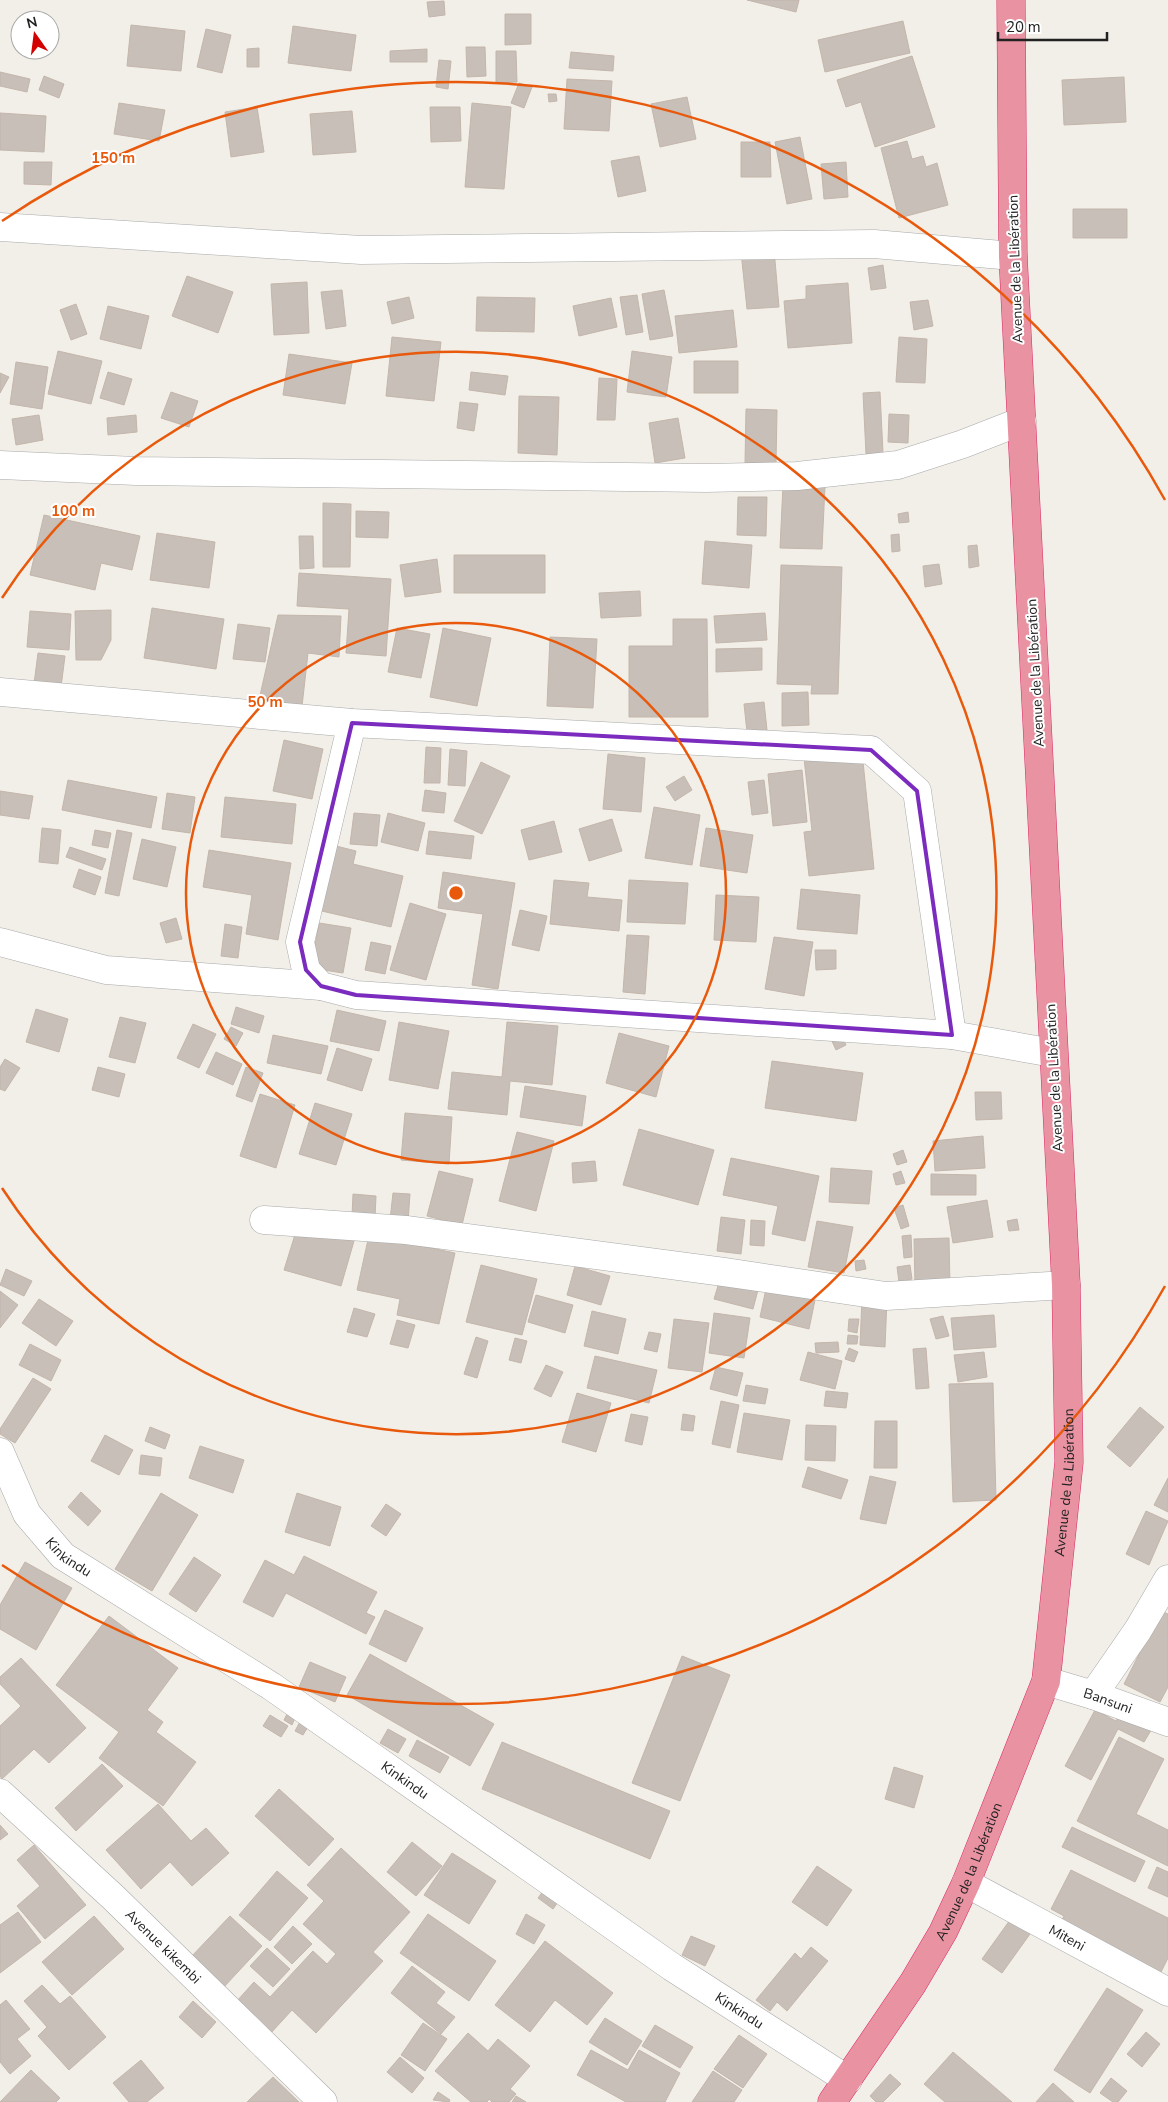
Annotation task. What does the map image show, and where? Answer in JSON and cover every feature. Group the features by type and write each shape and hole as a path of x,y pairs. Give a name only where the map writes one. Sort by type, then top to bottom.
{"highway":[{"name":"Avenue de la Libération","path":"837,2096 943,1932 966,1883 1046,1681 1069,1462 1066,1285 1013,256 1011,0"}],"street":[{"path":"0,227 361,250 874,244 1013,256"},
{"path":"0,465 136,471 706,478 797,476 898,465 963,444 1022,421"},
{"path":"0,692 352,723 871,750 917,791 952,1035"},
{"path":"321,986 306,970 300,942 352,723"},
{"path":"0,942 106,970 321,986 356,995 952,1035 1053,1053"},
{"path":"264,1220 406,1230 724,1272 886,1296 1066,1285"},
{"name":"Kinkindu","path":"0,1452 27,1514 62,1556 271,1686 672,1967 837,2096"},
{"path":"1093,1695 1138,1630 1168,1579"},
{"name":"Bansuni","path":"1046,1681 1093,1695 1168,1722"},
{"name":"Avenue kikembi","path":"0,1793 114,1898 323,2102"},
{"name":"Miteni","path":"966,1883 1168,1992"}],"highlighted area":[{"path":"352,723 871,750 917,791 952,1035 356,995 321,986 306,970 300,942"}],"building":[{"path":"747,0 799,0 796,12"},
{"path":"444,1 445,15 429,17 427,2"},
{"path":"505,14 531,14 531,44 505,45"},
{"path":"903,21 910,53 825,72 818,40"},
{"path":"131,25 185,31 181,71 127,66"},
{"path":"293,26 356,35 351,71 288,63"},
{"path":"206,29 231,35 222,73 197,67"},
{"path":"466,47 485,47 486,76 467,77"},
{"path":"259,48 259,67 247,67 247,49"},
{"path":"427,49 427,62 390,62 390,51"},
{"path":"496,51 516,51 517,82 496,83"},
{"path":"571,52 614,56 613,71 569,68"},
{"path":"912,56 935,127 875,147 861,102 846,107 837,80"},
{"path":"439,60 451,61 448,89 436,87"},
{"path":"0,72 30,79 27,92 0,86"},
{"path":"44,76 64,84 59,98 39,90"},
{"path":"1124,77 1126,122 1064,125 1062,80"},
{"path":"567,79 612,81 609,131 564,129"},
{"path":"519,83 532,87 524,108 511,103"},
{"path":"548,94 556,94 557,101 549,102"},
{"path":"687,97 696,139 660,147 651,104"},
{"path":"119,103 165,110 159,141 114,134"},
{"path":"472,103 511,107 504,189 465,187"},
{"path":"257,107 264,152 231,157 225,112"},
{"path":"430,107 460,107 461,141 431,142"},
{"path":"352,111 356,152 313,155 310,114"},
{"path":"0,113 46,116 44,152 0,150"},
{"path":"800,137 812,199 787,204 775,142"},
{"path":"907,141 912,159 923,156 926,167 937,163 948,205 899,218 881,148"},
{"path":"741,142 770,142 771,177 741,177"},
{"path":"639,156 646,191 618,197 611,161"},
{"path":"24,162 52,162 51,185 24,184"},
{"path":"846,162 848,197 824,199 821,164"},
{"path":"1073,209 1127,209 1127,238 1073,238"},
{"path":"774,249 779,307 747,309 741,252"},
{"path":"883,265 886,288 871,290 868,268"},
{"path":"187,276 233,292 218,333 172,316"},
{"path":"307,282 309,333 274,335 271,284"},
{"path":"848,283 852,343 788,348 784,301 806,299 806,286"},
{"path":"342,290 346,326 326,329 321,292"},
{"path":"664,290 673,336 650,340 642,294"},
{"path":"637,295 643,332 626,335 620,297"},
{"path":"409,297 414,318 392,324 387,302"},
{"path":"477,297 535,298 534,332 476,331"},
{"path":"611,298 617,327 579,336 573,306"},
{"path":"928,300 933,326 914,330 910,302"},
{"path":"76,304 87,334 71,340 60,310"},
{"path":"108,306 149,316 141,349 100,339"},
{"path":"733,310 737,347 679,353 675,316"},
{"path":"392,337 441,342 434,401 386,396"},
{"path":"899,337 927,339 925,383 896,382"},
{"path":"58,351 102,361 91,404 48,394"},
{"path":"632,351 672,357 666,397 627,392"},
{"path":"289,354 352,363 345,404 283,395"},
{"path":"694,361 738,361 738,393 694,393"},
{"path":"16,362 48,367 42,409 10,404"},
{"path":"108,372 132,379 124,405 100,398"},
{"path":"471,372 508,376 505,395 469,390"},
{"path":"0,373 9,377 0,393"},
{"path":"599,378 617,379 615,420 597,420"},
{"path":"171,392 198,401 189,427 161,418"},
{"path":"880,392 883,453 866,454 863,393"},
{"path":"519,396 559,397 557,455 518,453"},
{"path":"460,402 478,404 474,431 457,428"},
{"path":"746,409 777,410 776,463 745,463"},
{"path":"889,414 909,415 908,443 888,442"},
{"path":"39,415 43,440 16,445 12,419"},
{"path":"136,415 137,432 108,435 107,418"},
{"path":"678,418 685,458 655,463 649,423"},
{"path":"783,485 825,486 822,549 780,548"},
{"path":"738,497 767,497 766,536 737,535"},
{"path":"323,503 351,504 350,567 323,567"},
{"path":"356,511 389,512 388,538 356,537"},
{"path":"908,512 909,522 899,523 898,514"},
{"path":"44,515 140,536 132,570 101,563 95,590 30,575"},
{"path":"157,533 215,542 209,588 150,580"},
{"path":"899,534 900,551 892,552 891,535"},
{"path":"299,536 313,536 314,568 300,569"},
{"path":"705,541 752,545 749,588 702,584"},
{"path":"977,545 979,566 969,568 968,546"},
{"path":"454,555 545,555 545,593 454,593"},
{"path":"437,559 441,592 405,597 400,565"},
{"path":"939,564 942,584 925,587 923,566"},
{"path":"781,565 842,567 838,694 811,694 812,685 777,684"},
{"path":"299,573 391,579 386,656 346,653 349,609 297,606"},
{"path":"640,591 641,616 601,618 599,593"},
{"path":"152,608 224,619 216,669 144,658"},
{"path":"111,610 111,640 101,660 76,660 75,611"},
{"path":"30,611 71,614 69,650 27,647"},
{"path":"765,613 767,640 716,643 714,616"},
{"path":"278,615 341,616 339,657 308,653 301,715 257,709"},
{"path":"673,619 707,619 708,717 629,717 629,646 673,646"},
{"path":"238,624 270,628 265,662 233,659"},
{"path":"397,628 430,634 421,678 388,672"},
{"path":"443,628 491,638 477,706 430,697"},
{"path":"550,637 597,639 593,708 547,706"},
{"path":"762,648 762,670 716,672 716,649"},
{"path":"38,653 65,656 61,687 34,684"},
{"path":"808,692 809,725 782,726 782,693"},
{"path":"764,702 767,730 747,732 744,704"},
{"path":"284,740 323,749 312,799 273,791"},
{"path":"426,747 441,748 440,783 424,783"},
{"path":"450,749 467,751 465,786 448,785"},
{"path":"862,752 874,869 809,876 804,832 812,831 804,758"},
{"path":"608,754 645,758 641,812 603,809"},
{"path":"481,762 510,776 482,834 454,821"},
{"path":"802,770 807,822 773,826 768,774"},
{"path":"684,776 692,790 675,801 666,787"},
{"path":"68,780 157,797 151,828 62,810"},
{"path":"764,780 768,813 752,815 748,782"},
{"path":"425,790 446,793 444,813 422,811"},
{"path":"0,791 33,796 29,819 0,815"},
{"path":"167,793 195,797 190,833 162,829"},
{"path":"225,797 296,804 292,844 221,837"},
{"path":"654,807 700,815 692,865 645,858"},
{"path":"354,813 380,815 377,846 350,844"},
{"path":"388,813 425,823 418,851 381,842"},
{"path":"612,819 622,851 589,861 579,829"},
{"path":"554,821 562,852 529,860 521,830"},
{"path":"42,828 61,830 58,864 39,862"},
{"path":"706,828 753,835 747,873 700,866"},
{"path":"95,830 111,833 108,848 92,845"},
{"path":"117,830 132,833 119,896 105,893"},
{"path":"429,831 474,836 471,859 426,854"},
{"path":"142,839 176,847 167,887 133,879"},
{"path":"328,844 356,851 353,864 403,876 391,927 313,909"},
{"path":"70,847 106,859 102,870 66,857"},
{"path":"209,850 291,863 278,940 246,934 252,895 203,887"},
{"path":"79,869 101,877 95,895 73,887"},
{"path":"443,872 515,883 498,989 472,985 483,914 438,908"},
{"path":"554,880 589,883 587,897 622,900 619,931 550,924"},
{"path":"629,880 688,883 685,924 627,922"},
{"path":"801,889 860,895 857,934 797,929"},
{"path":"716,895 759,897 756,942 714,940"},
{"path":"410,903 446,914 426,980 390,970"},
{"path":"520,910 547,916 539,951 512,945"},
{"path":"176,918 182,939 166,943 160,923"},
{"path":"319,923 351,928 343,973 311,968"},
{"path":"225,924 242,927 238,958 221,956"},
{"path":"627,935 649,936 645,994 623,992"},
{"path":"774,937 813,942 804,996 765,989"},
{"path":"371,942 391,946 385,974 365,970"},
{"path":"815,950 836,950 836,969 816,970"},
{"path":"236,1007 264,1016 259,1033 231,1024"},
{"path":"36,1009 68,1019 59,1052 26,1042"},
{"path":"337,1010 386,1021 379,1051 330,1041"},
{"path":"120,1017 146,1023 135,1063 109,1057"},
{"path":"399,1022 449,1031 438,1089 389,1080"},
{"path":"507,1022 558,1026 552,1085 510,1081 507,1115 448,1109 452,1072 502,1077"},
{"path":"193,1024 216,1034 199,1068 177,1058"},
{"path":"231,1027 243,1033 236,1046 224,1039"},
{"path":"619,1033 669,1046 656,1097 606,1083"},
{"path":"273,1035 328,1046 321,1074 267,1063"},
{"path":"841,1035 846,1045 836,1050 831,1039"},
{"path":"337,1048 372,1059 362,1091 327,1080"},
{"path":"216,1052 242,1064 233,1085 206,1073"},
{"path":"5,1059 20,1068 5,1091 0,1089 0,1067"},
{"path":"772,1061 863,1073 856,1121 765,1108"},
{"path":"98,1067 125,1074 119,1097 92,1090"},
{"path":"246,1067 263,1073 252,1102 236,1096"},
{"path":"525,1086 586,1096 582,1126 520,1117"},
{"path":"975,1092 1001,1092 1002,1119 976,1120"},
{"path":"260,1094 295,1105 276,1168 240,1156"},
{"path":"315,1103 352,1114 336,1165 299,1154"},
{"path":"405,1113 452,1117 449,1164 401,1160"},
{"path":"639,1129 714,1150 698,1205 623,1185"},
{"path":"517,1132 554,1141 536,1211 499,1201"},
{"path":"983,1136 985,1168 935,1171 933,1141"},
{"path":"903,1150 907,1162 897,1165 893,1154"},
{"path":"731,1158 819,1176 805,1241 772,1234 778,1206 723,1195"},
{"path":"595,1161 597,1181 573,1183 572,1163"},
{"path":"831,1168 872,1171 869,1204 829,1202"},
{"path":"439,1171 473,1179 462,1225 427,1216"},
{"path":"901,1171 905,1183 896,1185 893,1174"},
{"path":"931,1174 976,1175 976,1195 931,1195"},
{"path":"393,1193 410,1194 408,1222 390,1220"},
{"path":"353,1194 376,1196 375,1217 352,1216"},
{"path":"987,1200 993,1237 953,1243 947,1207"},
{"path":"903,1205 909,1226 901,1229 894,1208"},
{"path":"721,1217 745,1220 741,1254 717,1251"},
{"path":"1017,1219 1019,1230 1009,1231 1007,1221"},
{"path":"751,1220 765,1221 764,1246 750,1245"},
{"path":"817,1221 853,1227 844,1273 808,1267"},
{"path":"298,1225 354,1241 341,1286 284,1270"},
{"path":"369,1235 455,1253 439,1324 397,1315 400,1299 357,1290"},
{"path":"911,1235 912,1257 904,1258 902,1236"},
{"path":"949,1238 950,1286 915,1287 914,1239"},
{"path":"864,1260 866,1269 856,1271 855,1261"},
{"path":"481,1265 537,1279 522,1335 466,1322"},
{"path":"910,1265 912,1279 899,1282 897,1267"},
{"path":"575,1266 610,1276 601,1305 567,1295"},
{"path":"6,1269 32,1281 24,1296 0,1285"},
{"path":"721,1276 759,1286 753,1309 714,1299"},
{"path":"766,1289 815,1300 809,1329 760,1317"},
{"path":"0,1291 18,1305 0,1328"},
{"path":"536,1295 573,1305 565,1333 528,1322"},
{"path":"862,1298 887,1299 885,1347 860,1345"},
{"path":"39,1299 73,1321 56,1346 22,1323"},
{"path":"354,1308 375,1314 367,1337 347,1332"},
{"path":"592,1311 626,1319 618,1354 584,1346"},
{"path":"714,1313 750,1318 744,1358 709,1353"},
{"path":"994,1315 996,1347 954,1350 951,1318"},
{"path":"943,1316 949,1336 936,1339 930,1319"},
{"path":"674,1319 709,1323 702,1372 668,1368"},
{"path":"849,1319 859,1319 857,1333 848,1331"},
{"path":"397,1320 415,1325 408,1348 390,1344"},
{"path":"649,1332 661,1334 657,1352 644,1349"},
{"path":"848,1335 858,1336 857,1344 847,1344"},
{"path":"476,1337 488,1341 477,1378 464,1374"},
{"path":"515,1338 527,1341 521,1363 509,1360"},
{"path":"838,1342 839,1352 816,1353 815,1343"},
{"path":"30,1344 61,1360 51,1381 19,1365"},
{"path":"849,1348 858,1352 854,1362 845,1359"},
{"path":"926,1348 929,1388 916,1389 913,1349"},
{"path":"808,1352 842,1361 835,1389 800,1380"},
{"path":"984,1352 987,1377 958,1382 954,1355"},
{"path":"595,1356 657,1370 649,1403 587,1388"},
{"path":"546,1365 563,1372 551,1397 534,1389"},
{"path":"716,1367 743,1373 737,1396 710,1389"},
{"path":"33,1378 51,1389 15,1443 0,1434 0,1429"},
{"path":"993,1383 996,1500 953,1502 949,1384"},
{"path":"746,1385 768,1389 765,1404 743,1401"},
{"path":"826,1391 848,1393 846,1408 824,1406"},
{"path":"577,1393 611,1403 596,1452 562,1442"},
{"path":"721,1401 739,1405 730,1448 712,1444"},
{"path":"1140,1407 1164,1427 1130,1467 1107,1447"},
{"path":"744,1413 790,1420 782,1460 737,1452"},
{"path":"631,1414 648,1417 642,1445 625,1441"},
{"path":"683,1414 695,1416 693,1431 681,1430"},
{"path":"875,1421 897,1421 897,1468 874,1468"},
{"path":"806,1425 836,1426 835,1461 805,1460"},
{"path":"150,1427 170,1435 165,1449 145,1441"},
{"path":"105,1435 133,1450 119,1475 91,1461"},
{"path":"200,1446 244,1460 233,1493 189,1478"},
{"path":"141,1455 162,1458 160,1476 139,1474"},
{"path":"808,1467 848,1480 841,1499 802,1487"},
{"path":"870,1476 896,1482 886,1524 860,1519"},
{"path":"1168,1478 1168,1512 1154,1505"},
{"path":"81,1492 101,1511 88,1526 68,1507"},
{"path":"161,1493 198,1515 152,1591 115,1569"},
{"path":"297,1493 341,1507 330,1546 285,1532"},
{"path":"386,1504 401,1514 386,1536 371,1526"},
{"path":"1146,1511 1168,1521 1149,1565 1126,1554"},
{"path":"304,1556 377,1592 366,1613 375,1617 366,1634 286,1593 273,1617 243,1602 265,1560 294,1575"},
{"path":"194,1557 221,1575 196,1612 169,1594"},
{"path":"25,1562 72,1588 36,1650 0,1629 0,1605"},
{"path":"385,1610 423,1628 406,1662 369,1644"},
{"path":"1161,1611 1168,1614 1168,1687 1160,1702 1124,1684"},
{"path":"109,1616 178,1668 147,1710 163,1722 156,1732 196,1762 163,1806 99,1758 119,1732 56,1685"},
{"path":"370,1654 494,1724 470,1766 347,1695"},
{"path":"682,1656 730,1675 680,1801 632,1783"},
{"path":"21,1658 86,1728 49,1763 34,1749 2,1779 0,1776 0,1726 21,1706 0,1684 0,1677"},
{"path":"310,1662 346,1677 335,1702 299,1687"},
{"path":"1095,1710 1116,1721 1122,1710 1153,1727 1144,1742 1118,1729 1091,1780 1065,1766"},
{"path":"287,1714 295,1718 292,1725 284,1720"},
{"path":"270,1715 288,1726 281,1737 263,1726"},
{"path":"301,1720 309,1725 303,1735 295,1731"},
{"path":"388,1729 406,1739 398,1753 380,1743"},
{"path":"1119,1737 1164,1759 1136,1814 1168,1830 1168,1866 1077,1821"},
{"path":"417,1740 449,1757 440,1773 409,1756"},
{"path":"502,1742 670,1811 650,1859 482,1789"},
{"path":"102,1764 123,1786 76,1831 55,1808"},
{"path":"894,1767 923,1776 914,1808 885,1799"},
{"path":"279,1789 334,1839 309,1866 255,1816"},
{"path":"158,1804 191,1841 206,1828 229,1853 192,1886 170,1862 141,1889 106,1850"},
{"path":"0,1825 8,1834 0,1840"},
{"path":"1072,1827 1145,1861 1135,1882 1062,1847"},
{"path":"412,1842 442,1866 416,1896 387,1872"},
{"path":"34,1845 86,1905 45,1939 17,1906 40,1886 17,1860"},
{"path":"341,1848 410,1912 373,1952 383,1961 316,2033 292,2010 270,2034 236,2002 254,1982 270,1997 313,1951 327,1964 336,1954 303,1924 324,1901 307,1885"},
{"path":"452,1853 496,1881 469,1924 424,1895"},
{"path":"817,1866 852,1890 827,1926 792,1902"},
{"path":"1157,1867 1168,1872 1168,1897 1148,1888"},
{"path":"1071,1870 1168,1918 1168,1958 1161,1972 1061,1922 1064,1916 1051,1909"},
{"path":"277,1871 308,1898 270,1941 239,1915"},
{"path":"547,1886 562,1896 553,1909 538,1898"},
{"path":"18,1912 41,1942 0,1973 0,1925"},
{"path":"428,1914 496,1961 469,2001 400,1953"},
{"path":"526,1914 545,1925 534,1944 516,1934"},
{"path":"94,1916 124,1949 72,1995 42,1962"},
{"path":"230,1916 262,1946 223,1988 190,1958"},
{"path":"1010,1920 1030,1934 1002,1973 982,1959"},
{"path":"293,1926 312,1944 292,1964 274,1947"},
{"path":"691,1936 715,1946 705,1966 682,1955"},
{"path":"545,1941 613,1993 587,2025 555,2000 530,2032 495,2005"},
{"path":"811,1947 828,1961 787,2011 777,2002 770,2011 756,2000 795,1953 801,1959"},
{"path":"267,1948 290,1969 273,1987 250,1966"},
{"path":"412,1966 445,1992 436,2003 455,2017 441,2034 391,1993"},
{"path":"42,1985 60,2004 70,1996 106,2037 69,2070 38,2036 47,2027 24,2001"},
{"path":"1107,1988 1143,2010 1090,2093 1054,2070"},
{"path":"6,2000 30,2029 17,2039 31,2056 10,2074 0,2062 0,2005"},
{"path":"193,2001 216,2022 202,2038 179,2017"},
{"path":"605,2018 642,2041 627,2065 589,2042"},
{"path":"423,2023 447,2039 425,2071 401,2055"},
{"path":"655,2025 693,2047 680,2068 642,2046"},
{"path":"1146,2032 1160,2044 1142,2067 1127,2054"},
{"path":"468,2033 488,2051 498,2039 530,2066 510,2089 516,2094 509,2102 492,2102 489,2099 487,2102 471,2102 435,2071"},
{"path":"739,2035 767,2054 743,2088 714,2069"},
{"path":"591,2050 628,2070 639,2050 680,2073 665,2102 626,2102 577,2075"},
{"path":"953,2052 1012,2102 945,2102 924,2084"},
{"path":"400,2057 424,2078 412,2093 387,2072"},
{"path":"141,2060 164,2088 147,2102 129,2102 113,2083"},
{"path":"31,2070 60,2098 56,2102 0,2102"},
{"path":"713,2071 742,2090 734,2102 692,2102"},
{"path":"890,2074 901,2084 883,2102 876,2102 870,2096"},
{"path":"273,2077 299,2102 247,2102"},
{"path":"1111,2078 1127,2091 1118,2102 1113,2102 1100,2093"},
{"path":"1053,2083 1074,2102 1036,2102"},
{"path":"438,2092 450,2100 449,2102 433,2100"},
{"path":"516,2096 526,2102 512,2102"}]}
